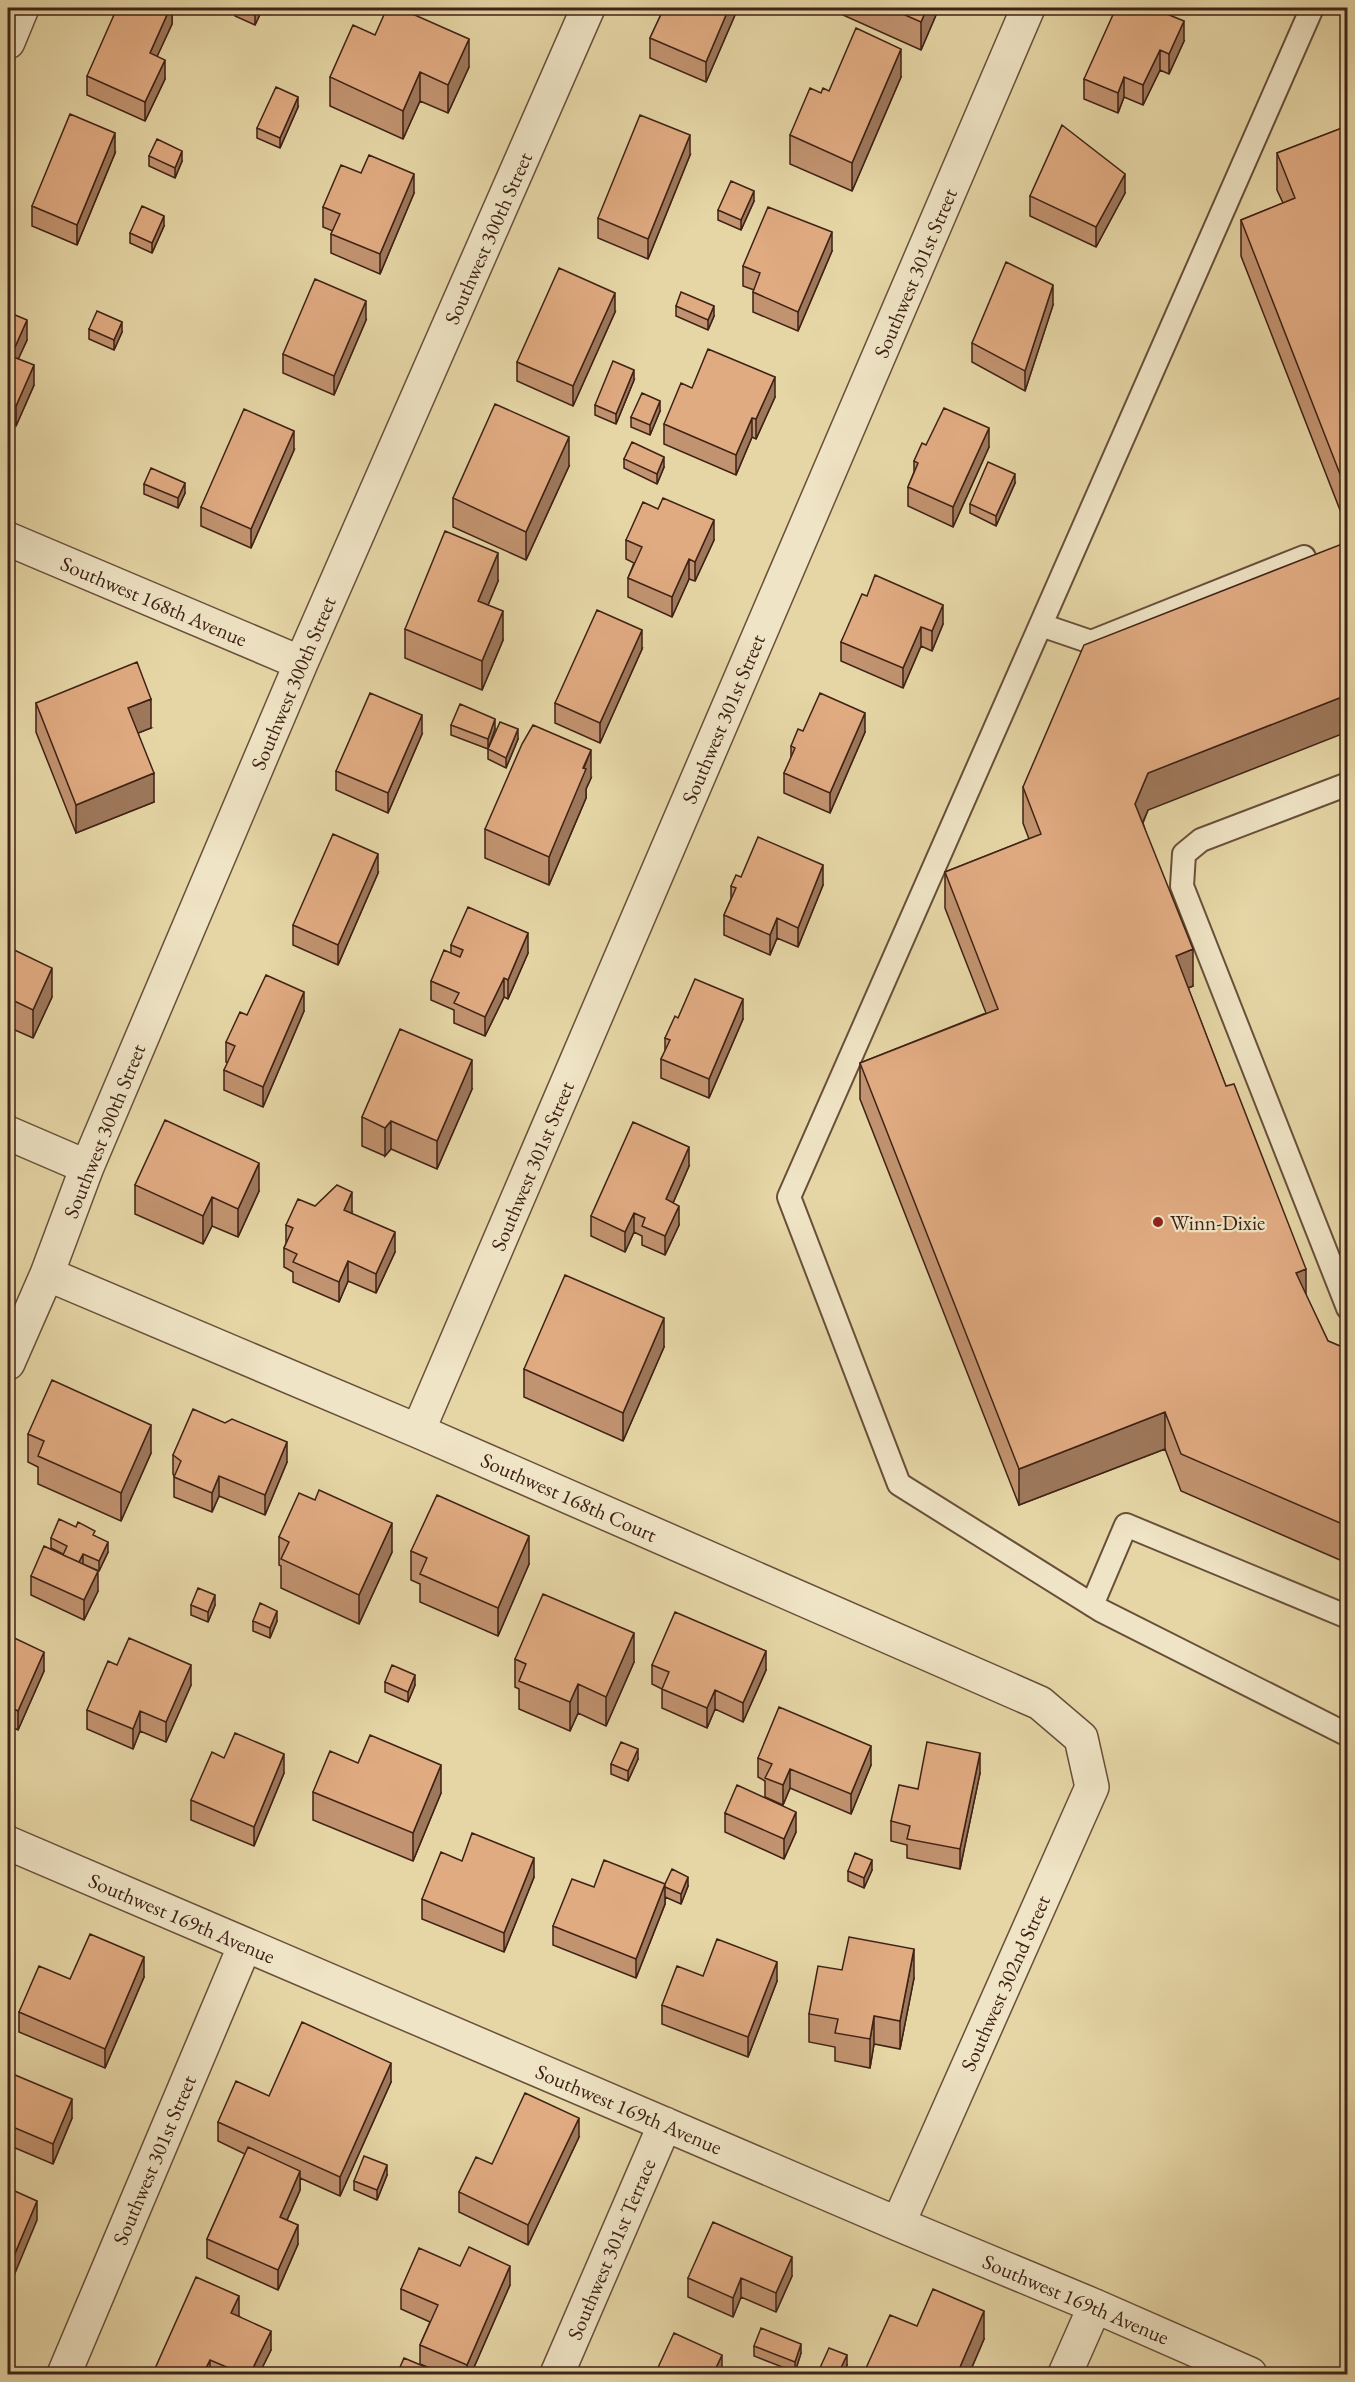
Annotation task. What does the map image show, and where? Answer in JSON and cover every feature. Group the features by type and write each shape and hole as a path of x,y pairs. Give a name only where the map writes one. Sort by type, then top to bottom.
{"street":[{"path":"8,42 22,8"},
{"name":"Southwest 300th Street","path":"8,1364 47,1274 87,1167 301,663 588,8"},
{"name":"Southwest 301st Street","path":"418,1431 1028,8"},
{"name":"Southwest 168th Avenue","path":"8,539 301,663"},
{"path":"8,1133 87,1167"},
{"name":"Southwest 168th Court","path":"47,1274 418,1431 1040,1703 1081,1738"},
{"name":"Southwest 302nd Street","path":"898,2224 1092,1787 1081,1738"},
{"name":"Southwest 169th Avenue","path":"8,1843 1250,2374"},
{"name":"Southwest 301st Street","path":"64,2374 245,1945"},
{"name":"Southwest 301st Terrace","path":"557,2374 665,2124"},
{"path":"1065,2374 1095,2306"}],"lane":[{"path":"1312,8 789,1197 899,1484 1092,1605 1347,1735"},
{"path":"1041,625 1091,642 1304,557"},
{"path":"1347,784 1202,840 1184,854 1182,886 1347,1308"},
{"path":"1092,1605 1126,1526 1347,1617"}],"building":[{"path":"117,8 170,8 150,53 165,60 145,102 87,76"},
{"path":"238,8 259,8 255,15"},
{"path":"387,8 399,8 469,39 448,85 420,72 403,111 330,77 353,25 375,35"},
{"path":"664,8 729,8 706,62 650,38"},
{"path":"889,8 927,8 921,22"},
{"path":"1116,8 1152,8 1184,21 1169,54 1160,50 1143,85 1124,77 1118,93 1084,79"},
{"path":"856,28 901,49 852,163 790,135 810,88 821,93 823,88 829,91"},
{"path":"276,87 298,97 280,138 257,128"},
{"path":"70,114 115,133 77,225 32,206"},
{"path":"640,115 690,135 648,239 598,218"},
{"path":"1062,125 1125,174 1096,227 1030,196"},
{"path":"1347,126 1347,492 1241,220 1295,198 1277,153"},
{"path":"157,139 182,151 175,168 149,156"},
{"path":"369,155 414,174 380,254 331,234 340,214 323,207 341,165 361,173"},
{"path":"731,181 754,191 741,220 718,210"},
{"path":"142,206 164,216 152,243 130,233"},
{"path":"768,207 832,232 798,312 753,292 760,273 743,266"},
{"path":"1006,262 1053,285 1025,371 972,343"},
{"path":"559,268 615,293 573,386 517,362"},
{"path":"315,279 366,301 334,376 283,354"},
{"path":"681,292 714,306 708,320 676,306"},
{"path":"97,311 122,322 114,340 89,329"},
{"path":"8,312 27,320 11,356 34,365 16,406 8,403"},
{"path":"708,349 775,377 756,419 752,418 736,455 664,424 681,383 692,388"},
{"path":"613,361 634,370 616,414 595,405"},
{"path":"642,393 660,401 650,425 631,417"},
{"path":"495,404 569,437 526,532 453,498"},
{"path":"944,408 989,428 953,507 908,487 918,463 914,461 922,443 926,445"},
{"path":"244,409 294,431 251,529 201,507"},
{"path":"632,442 664,457 657,474 624,459"},
{"path":"988,462 1015,474 996,516 970,504"},
{"path":"151,468 185,483 178,498 144,484"},
{"path":"663,498 714,520 695,562 689,559 672,597 628,578 642,547 626,540 643,502 658,509"},
{"path":"445,531 498,553 478,601 503,611 482,661 405,629"},
{"path":"1347,542 1347,695 1148,773 1135,804 1193,949 1176,956 1226,1086 1234,1084 1306,1269 1296,1273 1328,1341 1347,1349 1347,1526 1181,1454 1165,1412 1019,1469 860,1063 998,1009 945,872 1041,834 1023,787 1084,645"},
{"path":"875,575 943,605 932,631 921,627 903,668 841,642 862,594 867,596"},
{"path":"597,610 642,630 600,723 555,703"},
{"path":"137,662 151,699 128,708 154,773 76,805 36,703"},
{"path":"370,693 422,715 388,793 336,771"},
{"path":"820,693 865,713 830,793 784,773 795,748 791,746 798,729 803,731"},
{"path":"460,704 495,719 488,739 451,725"},
{"path":"500,722 518,729 506,758 488,749"},
{"path":"533,725 591,750 583,768 586,769 549,857 485,829 522,744"},
{"path":"333,834 378,854 338,945 293,925"},
{"path":"758,837 823,865 798,928 777,918 770,935 724,915 736,888 731,886 736,875 741,877"},
{"path":"468,907 528,933 508,980 504,978 485,1017 454,1003 459,993 431,981 444,950 460,957 463,950 451,945"},
{"path":"8,947 52,968 33,1010 8,998"},
{"path":"266,975 304,992 263,1087 224,1070 235,1046 226,1042 240,1012 247,1015"},
{"path":"695,979 743,999 709,1079 661,1059 670,1040 665,1038 675,1016 678,1018"},
{"path":"400,1029 472,1060 437,1141 391,1121 385,1128 362,1117"},
{"path":"165,1120 259,1163 238,1209 212,1197 203,1216 135,1185"},
{"path":"633,1122 689,1147 666,1199 679,1206 665,1236 642,1226 645,1218 634,1213 625,1232 591,1216"},
{"path":"337,1185 352,1192 344,1210 395,1232 376,1274 348,1261 339,1282 293,1262 297,1254 284,1248 293,1228 286,1225 298,1199 315,1206"},
{"path":"565,1275 664,1318 623,1413 524,1369"},
{"path":"52,1380 151,1425 121,1493 38,1456 44,1441 28,1434"},
{"path":"193,1409 225,1423 232,1419 287,1442 265,1495 219,1476 212,1493 174,1477 181,1461 173,1455"},
{"path":"319,1490 392,1523 359,1595 281,1559 289,1542 279,1537 299,1493 315,1500"},
{"path":"437,1495 529,1536 498,1608 420,1574 427,1558 411,1551"},
{"path":"59,1519 76,1527 78,1522 95,1531 93,1535 108,1542 99,1561 83,1554 79,1562 63,1555 67,1546 51,1538"},
{"path":"44,1546 98,1571 84,1600 31,1576"},
{"path":"198,1588 215,1595 208,1612 191,1605"},
{"path":"543,1594 634,1633 606,1697 578,1684 570,1702 519,1681 526,1664 515,1659"},
{"path":"260,1603 277,1611 270,1628 253,1621"},
{"path":"675,1612 766,1651 743,1703 715,1690 707,1708 662,1689 669,1672 652,1665"},
{"path":"8,1635 44,1652 18,1711 8,1706"},
{"path":"129,1638 191,1665 166,1722 140,1711 133,1729 87,1710 108,1661 117,1665"},
{"path":"392,1665 415,1675 408,1692 385,1682"},
{"path":"779,1707 871,1746 851,1794 790,1769 783,1785 765,1778 772,1764 758,1758"},
{"path":"235,1733 284,1754 254,1827 191,1800 212,1752 224,1758"},
{"path":"370,1735 441,1765 413,1833 313,1792 330,1751 358,1763"},
{"path":"621,1742 638,1749 628,1771 611,1764"},
{"path":"927,1742 980,1753 960,1849 907,1839 910,1826 891,1821 899,1785 918,1789"},
{"path":"737,1785 796,1812 784,1839 725,1813"},
{"path":"472,1833 534,1858 504,1933 422,1899 441,1852 462,1861"},
{"path":"855,1853 872,1860 864,1878 848,1871"},
{"path":"604,1860 665,1884 636,1959 553,1926 572,1879 594,1887"},
{"path":"672,1869 688,1877 681,1894 665,1887"},
{"path":"90,1934 144,1957 105,2049 19,2012 39,1966 70,1979"},
{"path":"849,1937 914,1949 900,2021 874,2016 870,2039 835,2033 838,2019 809,2014 818,1966 842,1970"},
{"path":"717,1939 777,1962 748,2037 662,2005 677,1966 703,1976"},
{"path":"302,2022 391,2063 340,2177 218,2122 236,2081 269,2096"},
{"path":"8,2072 72,2099 53,2144 8,2125"},
{"path":"525,2093 579,2118 528,2225 459,2192 476,2157 492,2164"},
{"path":"248,2147 300,2171 280,2217 298,2225 278,2270 207,2239"},
{"path":"364,2156 387,2165 377,2190 354,2181"},
{"path":"8,2188 37,2201 8,2270"},
{"path":"713,2222 792,2257 776,2293 741,2278 733,2298 688,2278"},
{"path":"469,2247 510,2266 467,2365 420,2345 438,2305 401,2289 419,2248 460,2266"},
{"path":"196,2277 239,2296 231,2313 271,2331 250,2374 243,2374 210,2360 203,2374 153,2373"},
{"path":"933,2289 984,2311 957,2374 881,2374 866,2368 890,2315 917,2326"},
{"path":"761,2328 801,2344 795,2362 754,2346"},
{"path":"674,2333 722,2355 713,2374 655,2374"},
{"path":"829,2348 847,2355 838,2374 828,2374 819,2370"},
{"path":"404,2358 442,2374 397,2374"}],"place":[{"name":"Winn-Dixie","path":"1158,1222"}]}
